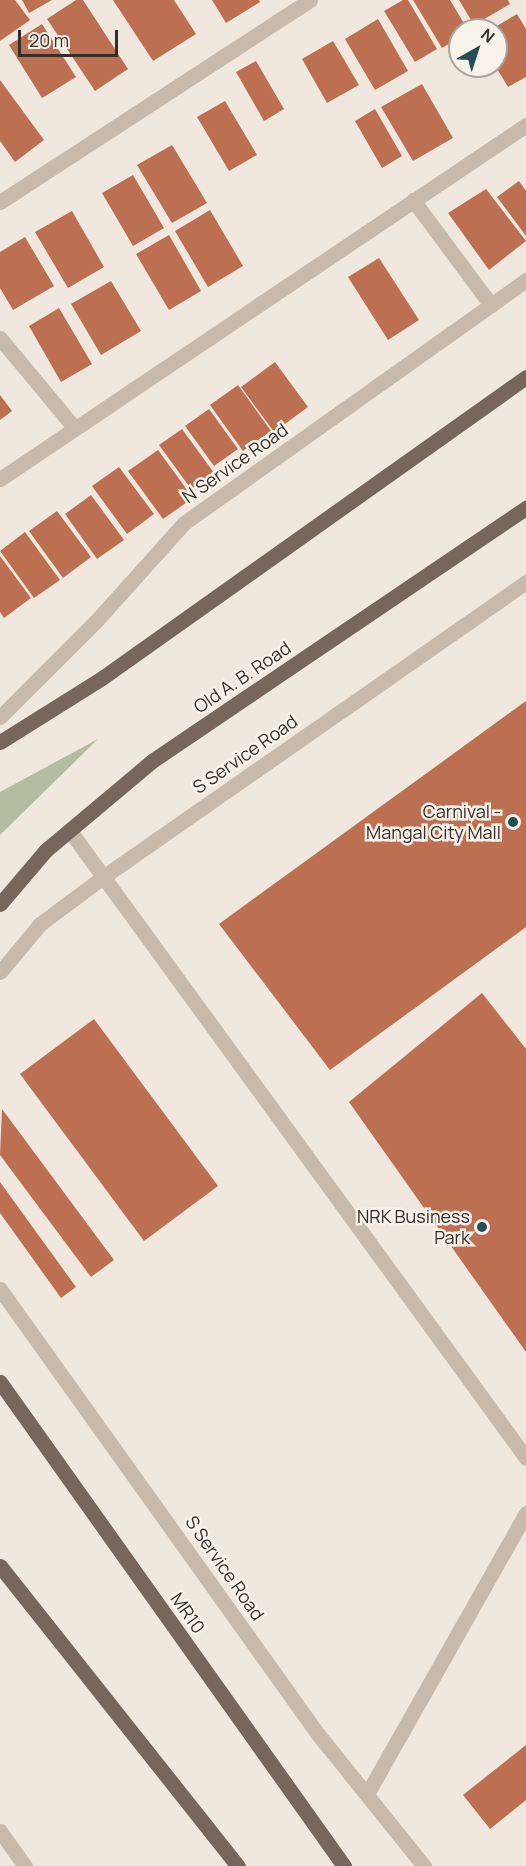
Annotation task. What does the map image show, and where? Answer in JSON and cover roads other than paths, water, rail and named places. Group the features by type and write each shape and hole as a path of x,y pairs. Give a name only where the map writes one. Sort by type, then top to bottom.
{"main road":[{"path":"0,742 102,678 526,377"},
{"name":"Old A. B. Road","path":"0,904 46,850 152,761 526,508"},
{"name":"MR10","path":"0,1382 344,1866"},
{"path":"0,1566 238,1866"}],"street":[{"path":"0,202 310,0"},
{"path":"0,479 74,427 526,125"},
{"path":"413,200 491,305"},
{"name":"N Service Road","path":"0,717 97,620 184,523 526,280"},
{"path":"0,338 74,427"},
{"name":"S Service Road","path":"0,972 40,924 103,877 526,582"},
{"path":"70,831 526,1458"},
{"name":"S Service Road","path":"0,1289 317,1732 424,1866"},
{"path":"367,1794 526,1513"},
{"path":"0,1831 25,1866"}],"place":[{"name":"Carnival - Mangal City Mall","path":"513,822"},
{"name":"NRK Business Park","path":"482,1227"}]}
